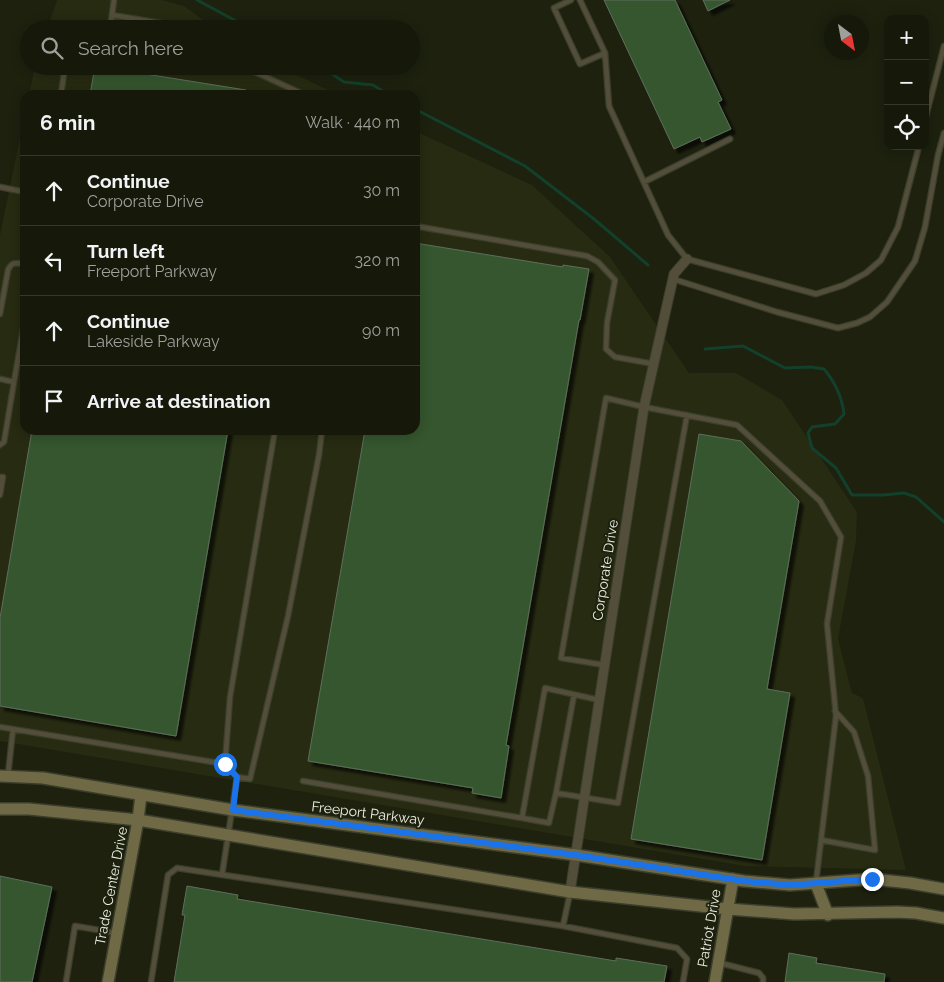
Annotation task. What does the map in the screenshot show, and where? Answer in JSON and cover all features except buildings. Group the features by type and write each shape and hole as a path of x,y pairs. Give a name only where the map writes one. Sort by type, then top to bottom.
{"main road":[{"name":"Freeport Parkway","path":"4,776 43,778 233,810 576,855 733,880 790,885 872,879 944,889"},
{"name":"Trade Center Drive","path":"108,982 141,795"},
{"path":"0,809 29,809 138,820 570,892 794,914 916,913 944,918"},
{"name":"Patriot Drive","path":"715,982 733,880"},
{"path":"816,884 828,915"}],"street":[{"name":"Corporate Drive","path":"570,892 644,407 674,274 687,259"}],"lane":[{"path":"111,20 114,0"},
{"path":"571,0 554,8 580,64 605,53"},
{"path":"580,0 605,53 609,106 668,235 687,259 816,294 844,285 866,273 881,260 898,227 918,150"},
{"path":"112,15 142,20"},
{"path":"929,105 944,46"},
{"path":"62,90 64,75"},
{"path":"262,75 294,90"},
{"path":"673,279 777,312 838,328 870,317 887,302 915,261 925,227 938,155 944,133"},
{"path":"644,182 730,140"},
{"path":"0,187 20,191"},
{"path":"420,227 587,256 598,262 615,280 607,323 606,349 615,357 654,364"},
{"path":"0,314 10,264 14,262 20,263"},
{"path":"0,445 4,442 20,347"},
{"path":"0,379 14,382"},
{"path":"604,665 561,658 606,398 737,425 820,501 841,537 827,624 835,711 816,884"},
{"path":"556,793 618,803 687,416"},
{"path":"225,764 230,697 273,435"},
{"path":"0,727 225,764 237,777 250,779 288,616 321,435"},
{"path":"0,477 3,477 0,495"},
{"path":"522,818 545,688 599,700"},
{"path":"303,781 549,823 574,695"},
{"path":"821,840 874,850 868,776 854,732 835,711"},
{"path":"4,776 13,729"},
{"path":"222,875 237,777"},
{"path":"151,982 168,876 178,868 563,926 677,948 687,959 683,982"},
{"path":"563,926 570,892"},
{"path":"66,982 75,926 117,933"},
{"path":"718,963 759,972 763,982"}],"shaded area":[{"path":"57,0 162,0 184,6 203,20 50,20"},
{"path":"33,75 296,75 328,90 30,90"},
{"path":"420,133 532,185 610,257 689,373 736,373 782,400 857,512 856,541 838,639 852,693 863,698 906,870 745,866 0,741 0,235 20,137 20,435 420,435"}],"waterway":[{"path":"197,0 234,20"},
{"path":"334,75 344,82 373,85 381,90"},
{"path":"420,112 525,166 594,219 648,265"},
{"path":"705,349 743,346 785,368 811,367 824,369 837,390 844,414 835,424 812,427 808,433 812,448 836,468 852,495 904,493 916,497 944,522"}],"route":[{"path":"225,764 237,777 233,810 576,855 733,880 790,885 872,879"}]}
